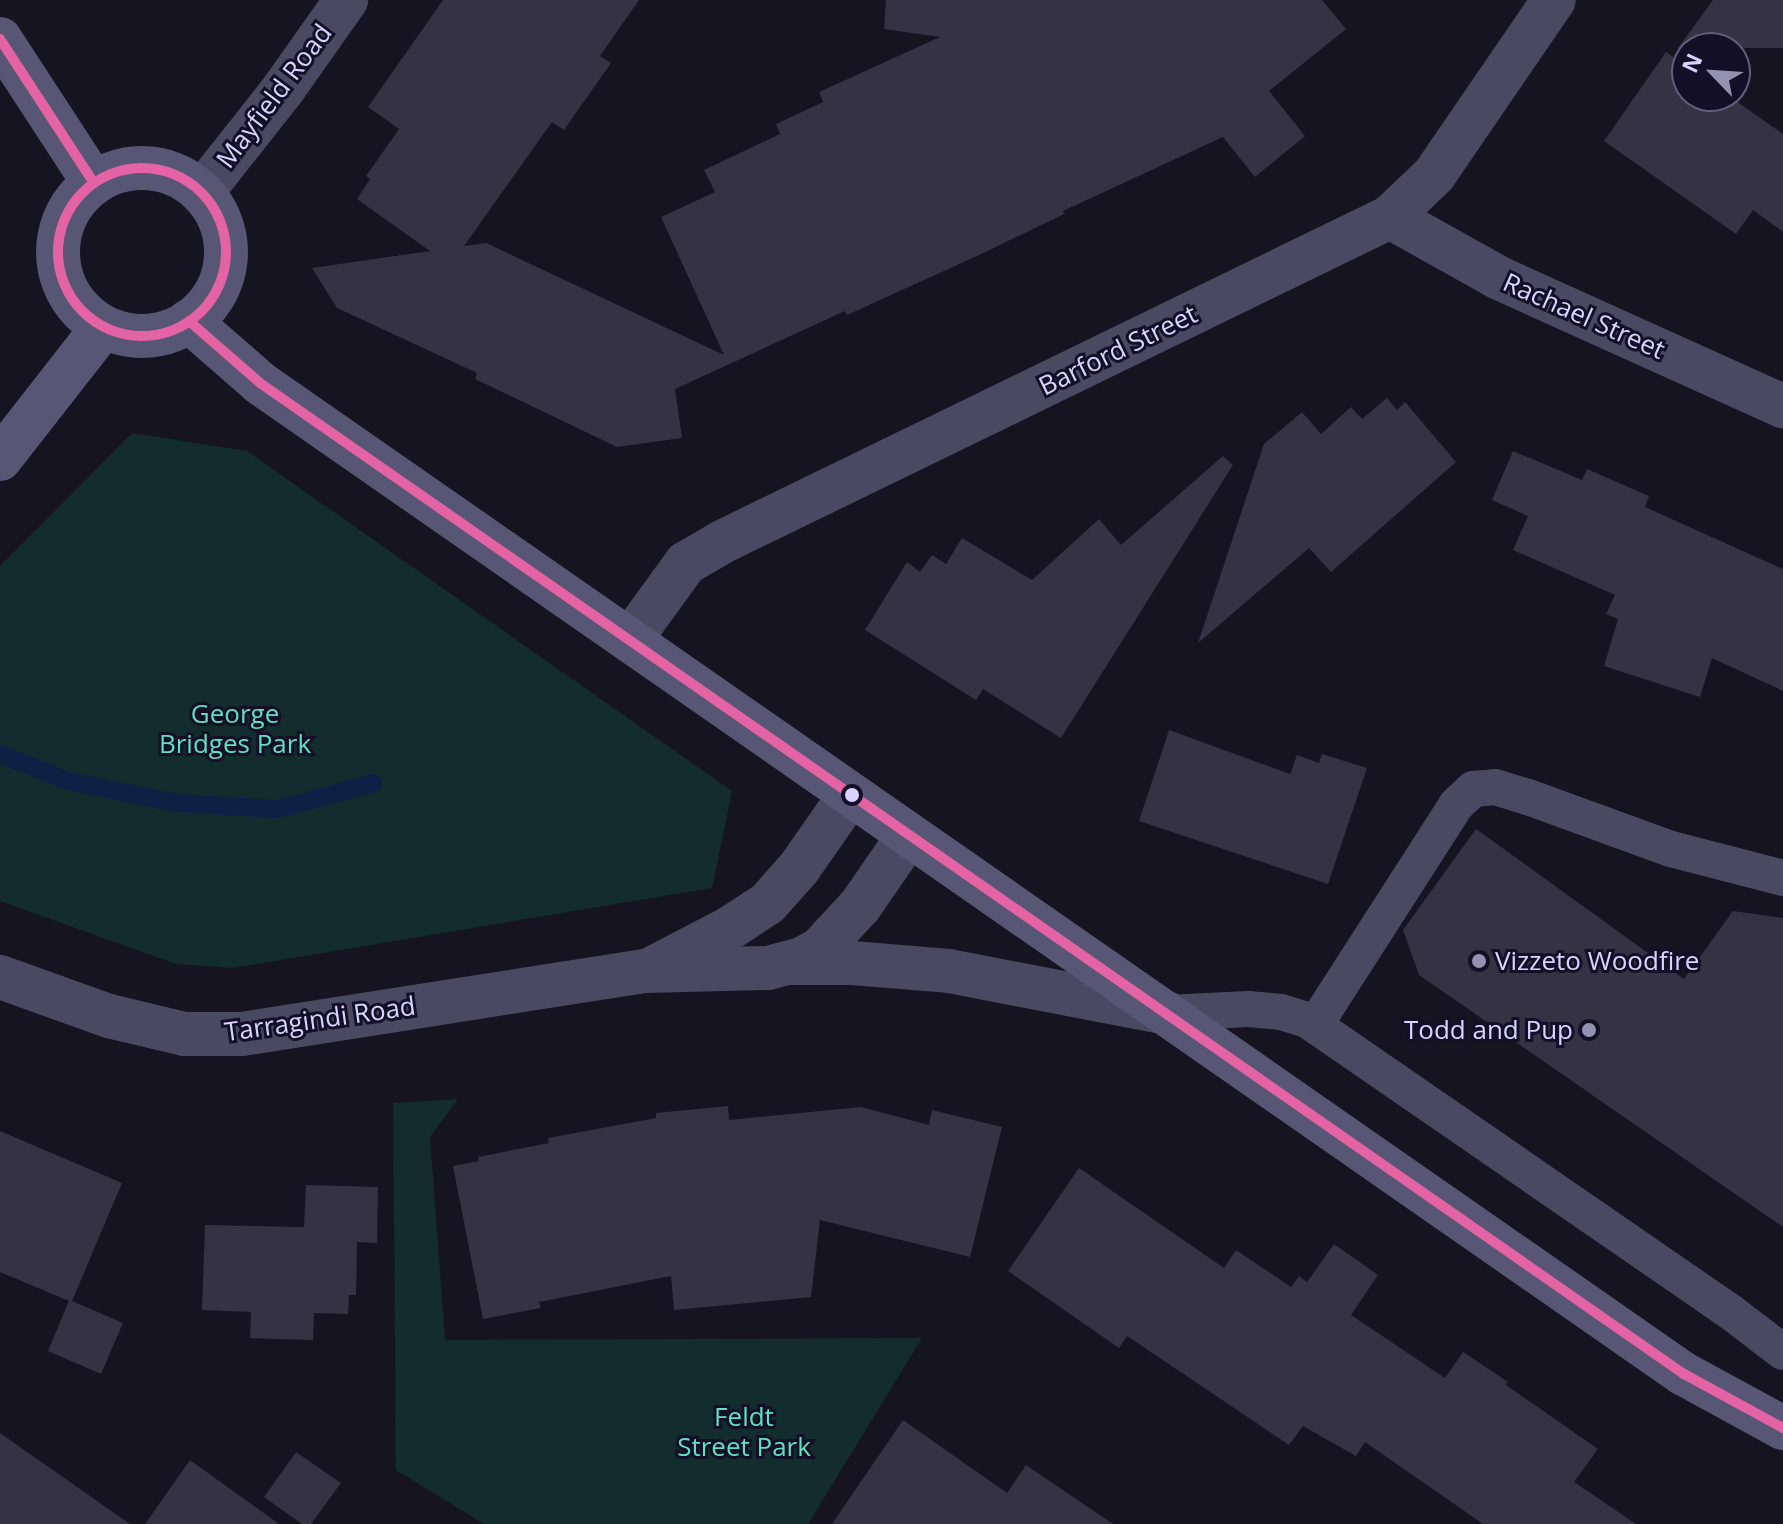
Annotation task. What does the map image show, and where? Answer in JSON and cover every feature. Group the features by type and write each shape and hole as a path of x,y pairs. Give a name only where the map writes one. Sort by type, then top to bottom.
{"street":[{"name":"Mayfield Road","path":"202,192 284,88 346,0"},
{"name":"Barford Street","path":"630,640 686,563 720,543 1390,217 1406,206 1434,175 1554,0"},
{"path":"0,39 94,183"},
{"path":"150,168 178,175 202,192 216,212 225,235 225,260 220,284 207,305 189,321 169,332 147,337 124,335 103,327 79,310 64,285 57,257 61,228 73,202 94,183 121,170 150,168"},
{"name":"Rachael Street","path":"1390,217 1499,278 1783,406"},
{"path":"189,321 260,383 850,795 1684,1374 1783,1428"},
{"path":"0,459 103,327"},
{"name":"Tarragindi Road","path":"646,971 730,928 768,903 799,868 850,795"},
{"name":"Tarragindi Road","path":"0,977 109,1016 184,1034 227,1034 646,971 758,969 789,963 820,949 845,924 909,835"},
{"path":"789,963 852,963 949,971 1167,1013"}],"lane":[{"path":"1315,1025 1456,805 1473,789 1495,787 1671,849 1783,878"},
{"path":"1167,1013 1266,1010 1294,1015 1315,1025 1732,1313 1783,1352"}],"green space":[{"name":"George Bridges Park","path":"132,433 247,451 732,791 712,888 233,968 176,964 0,901 0,566"},
{"name":"Feldt Street Park","path":"458,1099 430,1137 445,1340 922,1338 808,1524 484,1524 396,1470 393,1103"}],"building":[{"path":"443,0 639,0 600,56 611,63 564,130 552,122 464,246 486,243 724,355 661,217 715,192 704,170 780,134 776,124 823,102 819,92 940,37 884,29 886,0 1322,0 1346,29 1269,91 1305,136 1255,177 1223,137 1063,211 1064,214 979,255 847,315 845,311 675,389 682,438 617,447 475,379 477,373 337,308 312,268 430,251 357,199 370,179 366,176 399,129 368,107"},
{"path":"1713,0 1783,0 1783,48 1751,48 1751,32 1690,32"},
{"path":"1666,52 1671,56 1671,112 1751,111 1783,134 1783,232 1753,210 1736,234 1604,141"},
{"path":"1387,398 1397,410 1405,402 1456,462 1331,572 1309,548 1198,643 1264,444 1302,412 1321,434 1351,407 1362,419"},
{"path":"1513,451 1582,480 1587,469 1649,496 1645,507 1783,569 1783,691 1712,658 1700,697 1604,666 1618,619 1606,614 1615,595 1513,550 1528,516 1492,500"},
{"path":"1223,456 1233,465 1061,738 983,689 976,700 865,630 907,562 920,572 932,555 946,564 962,538 1032,580 1099,519 1121,545"},
{"path":"1169,730 1290,774 1297,755 1319,763 1322,754 1367,768 1328,884 1139,821"},
{"path":"1476,829 1684,979 1733,911 1783,918 1783,1227 1419,975 1403,930"},
{"path":"728,1106 729,1120 861,1107 929,1125 932,1110 1002,1127 970,1257 820,1220 811,1297 674,1310 671,1276 539,1302 541,1308 483,1319 453,1166 479,1161 478,1157 549,1143 548,1138 656,1118 656,1113"},
{"path":"0,1131 122,1183 72,1301 123,1323 101,1374 48,1351 69,1301 0,1272"},
{"path":"1079,1168 1224,1268 1236,1250 1291,1287 1299,1276 1307,1282 1334,1244 1378,1275 1351,1315 1445,1378 1463,1352 1508,1382 1506,1385 1598,1449 1574,1482 1636,1524 1483,1524 1365,1442 1356,1456 1303,1426 1289,1445 1127,1336 1119,1348 1008,1271"},
{"path":"306,1185 378,1187 377,1243 357,1242 356,1295 349,1295 348,1314 314,1313 313,1340 250,1338 251,1312 202,1310 205,1225 304,1227"},
{"path":"903,1420 1007,1493 1026,1465 1113,1524 832,1524"},
{"path":"0,1433 130,1524 0,1524"},
{"path":"296,1452 341,1483 311,1524 302,1524 264,1497"},
{"path":"190,1460 279,1524 145,1524"}],"waterway":[{"path":"0,754 68,781 175,803 278,809 374,783"}],"transit line":[{"path":"0,39 94,183"},
{"path":"142,168 174,175 189,182 201,193 212,205 219,220 226,252 219,284 212,299 201,311 189,322 174,329 142,336 110,329 95,322 83,311 72,299 65,284 58,252 65,220 72,205 83,193 95,182 110,175 142,168"},
{"path":"189,321 260,383 1684,1374 1783,1428"}],"place":[{"name":"Vizzeto Woodfire","path":"1479,961"},
{"name":"Todd and Pup","path":"1589,1030"}]}
